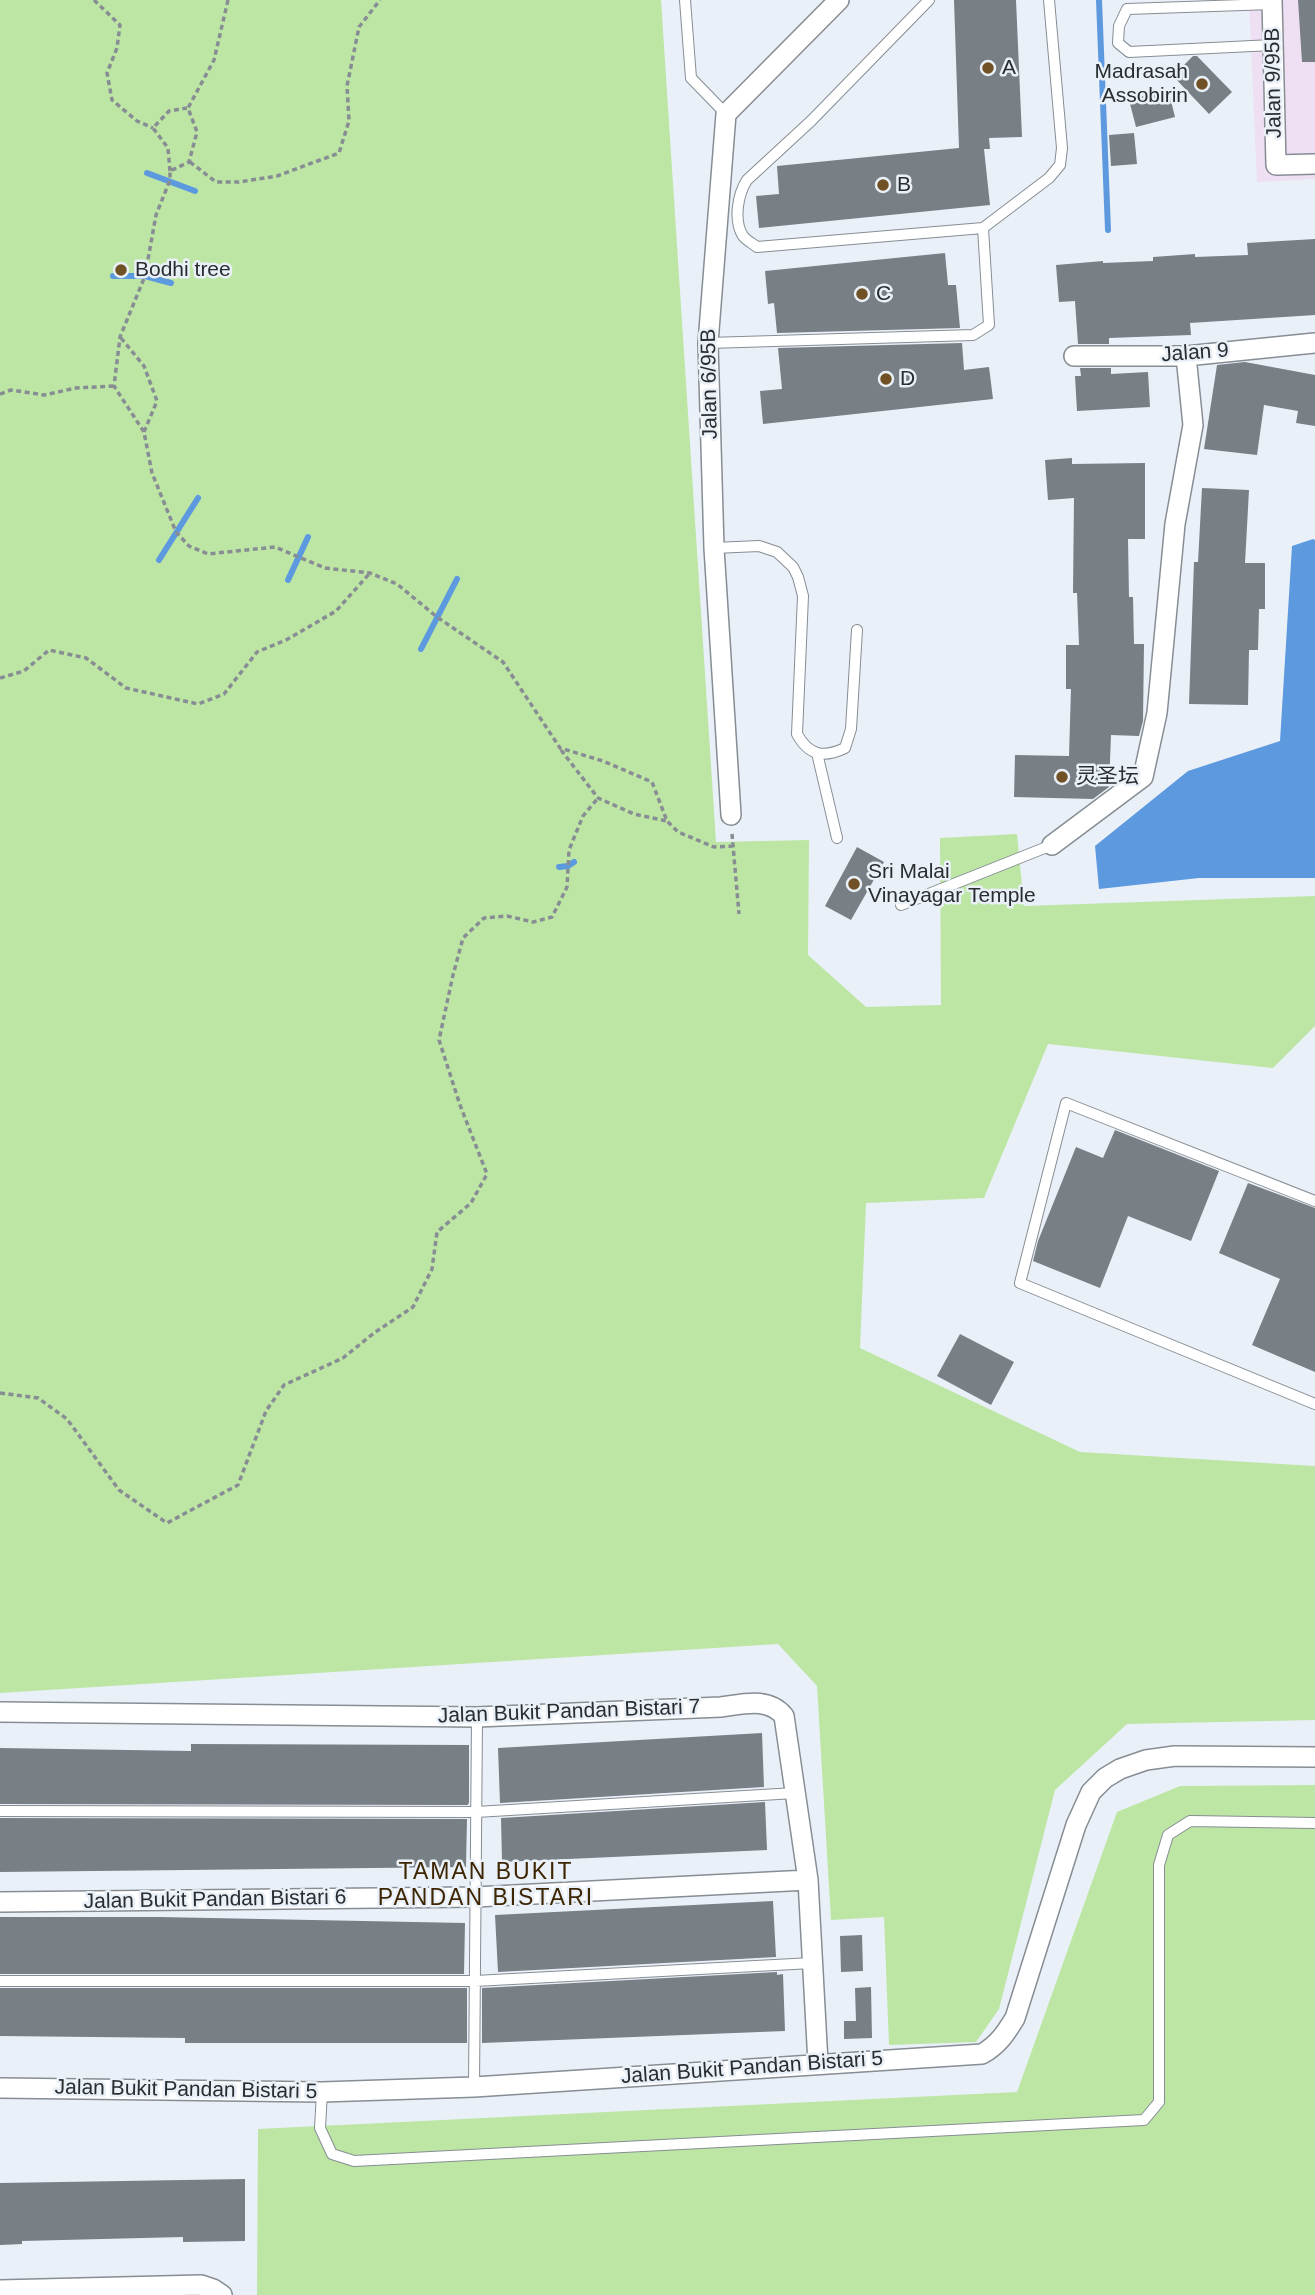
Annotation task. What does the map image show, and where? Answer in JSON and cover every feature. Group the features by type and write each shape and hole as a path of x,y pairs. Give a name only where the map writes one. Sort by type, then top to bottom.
{"street":[{"path":"726,114 839,0"},
{"name":"Jalan 9/95B","path":"1272,2 1276,165 1315,164"},
{"name":"Jalan 6/95B","path":"726,114 708,343 714,548 730,815"},
{"name":"Jalan 9","path":"1074,356 1185,356 1315,343"},
{"path":"1052,845 1143,777 1157,713 1175,524 1193,425 1185,356"},
{"name":"Jalan Bukit Pandan Bistari 7","path":"0,1712 477,1717 764,1703 779,1710 784,1716 808,1880 818,2063"},
{"name":"Jalan Bukit Pandan Bistari 5","path":"0,2088 322,2092 474,2087 982,2054 993,2048 1009,2029 1021,2005 1082,1808 1091,1792 1105,1778 1120,1769 1146,1760 1175,1756 1315,1757"},
{"name":"Jalan Bukit Pandan Bistari 6","path":"0,1902 475,1897 808,1880"},
{"path":"0,2290 38,2292 201,2286 222,2295"}],"lane":[{"path":"685,0 691,78 726,114"},
{"path":"929,0 811,121 747,180 738,201 739,224 746,239 757,247 983,229 1049,178 1059,165 1062,149 1049,0"},
{"path":"1272,2 1127,9 1119,26 1118,43 1129,52 1273,45"},
{"path":"708,343 973,335 989,325 983,229"},
{"path":"714,548 759,546 777,552 793,567 803,596 797,734 803,744 817,753 830,755 845,748 851,729 857,630"},
{"path":"817,753 837,838"},
{"path":"901,905 1052,845"},
{"path":"1315,1201 1066,1104 1020,1283 1315,1404"},
{"path":"474,2087 477,1717"},
{"path":"0,1811 476,1812 795,1793"},
{"path":"322,2092 320,2128 332,2154 354,2161 1144,2120 1160,2102 1159,1865 1168,1835 1190,1821 1315,1823"},
{"path":"0,1980 475,1981 812,1963"}],"path":[{"path":"94,0 120,26 117,48 107,73 112,100 137,121 153,128 168,148 170,180 156,215 145,276 120,337 114,386 144,432 152,472 176,532 190,546 208,554 275,547 325,568 370,573 397,584 437,617 503,662 559,748 598,798 634,814 667,821"},
{"path":"170,171 189,162 197,132 188,108 214,60 228,0"},
{"path":"189,162 216,182 239,182 277,176 339,153 349,121 348,86 359,27 380,0"},
{"path":"153,128 169,111 188,108"},
{"path":"120,337 144,366 157,401 144,432"},
{"path":"0,394 11,390 44,395 76,388 114,386"},
{"path":"0,678 24,671 49,650 86,658 126,688 198,704 224,694 257,652 335,611 370,573"},
{"path":"559,748 603,761 652,782 667,821 678,832 714,847 733,846"},
{"path":"0,1393 38,1398 67,1419 119,1490 167,1523 238,1485 266,1411 284,1385 343,1358 413,1307 432,1269 437,1232 471,1203 487,1174 460,1105 439,1040 463,938 484,918 507,916 533,922 552,917 567,887 569,850 583,816 598,798"},
{"path":"730,815 739,914"}],"shaded area":[{"path":"1249,0 1315,0 1315,179 1257,182"}],"green space":[{"path":"0,0 661,0 716,842 809,840 808,955 866,1007 941,1005 940,838 1017,834 1024,906 1315,896 1315,1026 1273,1068 1048,1044 984,1198 866,1203 860,1348 1080,1452 1315,1466 1315,1720 1127,1724 1055,1790 999,2009 976,2042 889,2045 884,1917 831,1920 817,1686 778,1644 0,1693"},
{"path":"1315,1785 1315,2295 257,2295 258,2129 1017,2092 1117,1812 1180,1786"}],"water":[{"path":"1313,539 1315,878 1199,878 1099,889 1095,846 1188,771 1280,741 1292,546"}],"building":[{"path":"954,0 1016,0 1022,137 989,138 990,149 984,149 990,205 759,228 756,196 779,194 777,166 959,148"},
{"path":"1298,0 1315,0 1315,62 1302,62"},
{"name":"Madrasah Assobirin","path":"1193,56 1197,56 1232,92 1209,114 1173,76"},
{"path":"1168,89 1175,117 1136,127 1129,100"},
{"path":"1134,133 1137,164 1111,166 1109,135"},
{"path":"1315,239 1315,315 1190,323 1191,335 1109,338 1109,344 1078,344 1075,301 1059,302 1056,265 1153,261 1153,257 1195,254 1195,257 1248,255 1247,243"},
{"name":"C","path":"945,253 948,285 956,285 960,328 777,333 774,303 768,304 765,271"},
{"name":"D","path":"962,343 964,370 989,367 993,399 763,424 760,391 782,389 778,348"},
{"path":"1245,362 1315,375 1315,426 1296,423 1298,411 1264,405 1257,455 1204,449 1217,365"},
{"path":"1080,368 1111,368 1111,374 1148,372 1150,407 1077,411 1075,376 1081,376"},
{"path":"1072,458 1072,464 1145,463 1145,539 1128,539 1129,597 1133,597 1134,644 1144,644 1143,721 1139,736 1111,735 1109,787 1093,799 1014,797 1015,755 1069,756 1071,689 1066,689 1066,645 1079,645 1077,593 1073,593 1074,498 1048,500 1045,460"},
{"path":"1202,488 1249,490 1245,563 1265,563 1265,609 1259,609 1258,650 1249,650 1248,705 1189,704 1194,562 1198,562"},
{"name":"Sri Malai Vinayagar Temple","path":"857,847 884,862 851,920 825,906"},
{"path":"1115,1130 1219,1171 1191,1241 1128,1216 1100,1288 1033,1261 1038,1241 1076,1147 1103,1158"},
{"path":"1248,1183 1315,1208 1315,1372 1252,1345 1280,1279 1219,1253"},
{"path":"960,1334 1014,1362 991,1405 937,1376"},
{"path":"762,1733 764,1787 500,1803 498,1748"},
{"path":"191,1744 469,1745 469,1802 468,1805 0,1804 0,1748 191,1751"},
{"path":"765,1802 767,1850 502,1862 501,1818"},
{"path":"0,1818 467,1819 466,1867 0,1872"},
{"path":"773,1901 776,1957 498,1972 495,1915"},
{"path":"0,1917 465,1923 464,1974 0,1974"},
{"path":"862,1935 863,1971 841,1972 840,1936"},
{"path":"777,1972 777,1975 783,1974 785,2031 482,2043 482,1988"},
{"path":"871,1987 872,2038 844,2039 844,2021 856,2021 855,1988"},
{"path":"0,1988 467,1988 467,2043 185,2043 185,2038 0,2036"},
{"path":"245,2179 245,2241 183,2242 183,2237 22,2241 22,2244 0,2245 0,2183"}],"waterway":[{"path":"1099,0 1108,230"},
{"path":"147,173 195,191"},
{"path":"113,276 145,276 171,283"},
{"path":"159,560 198,498"},
{"path":"288,580 308,537"},
{"path":"421,649 457,579"},
{"path":"559,867 574,862"}],"place":[{"name":"A","path":"988,68"},
{"name":"Madrasah Assobirin","path":"1202,84"},
{"name":"B","path":"883,185"},
{"name":"Bodhi tree","path":"121,270"},
{"name":"C","path":"862,294"},
{"name":"D","path":"886,379"},
{"name":"灵圣坛","path":"1062,777"},
{"name":"Sri Malai Vinayagar Temple","path":"854,884"}],"district":[{"name":"TAMAN BUKIT PANDAN BISTARI","path":"486,1886"}]}
